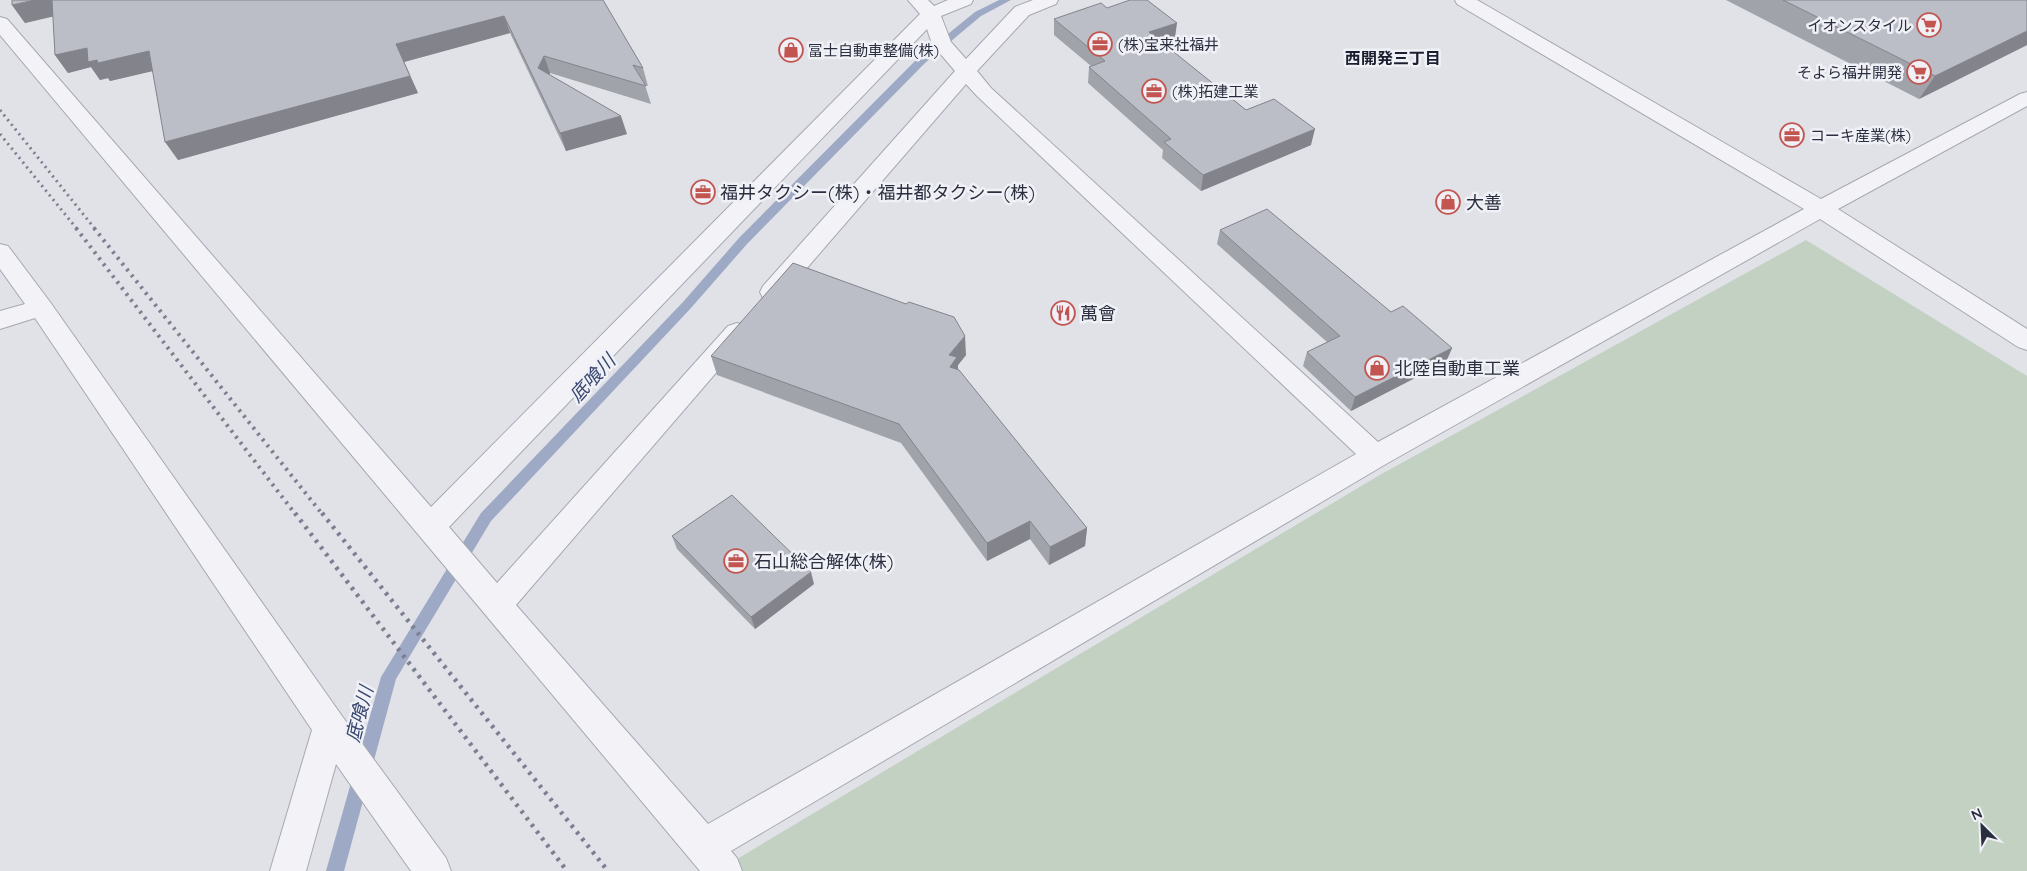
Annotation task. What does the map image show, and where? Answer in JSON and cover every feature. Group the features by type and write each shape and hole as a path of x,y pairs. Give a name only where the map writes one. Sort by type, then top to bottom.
{"street":[{"path":"430,527 924,7 964,0"},
{"path":"497,605 967,70 1022,11 1049,0"},
{"path":"1464,0 1821,209 2027,341"},
{"path":"924,7 942,44 967,70 984,92 1376,456"},
{"path":"0,23 713,859 1376,456 1821,209 2027,98"},
{"path":"0,252 41,308 330,727 433,871"},
{"path":"0,320 41,308"},
{"path":"288,871 330,727"}],"green space":[{"path":"1806,240 2027,376 2027,871 724,871 722,868 1378,476"}],"building":[{"path":"12,0 35,0 12,5"},
{"path":"52,0 603,0 643,68 633,65 646,86 544,56 538,68 621,116 560,133 504,16 396,44 410,76 165,142 149,51 98,63 97,60 88,62 87,48 55,55"},
{"path":"1130,0 1147,0 1177,23 1149,32 1246,110 1274,99 1315,129 1203,175 1164,142 1171,139 1089,67 1105,61 1054,19 1101,3 1107,8"},
{"name":"そよら福井開発","path":"1783,0 2027,0 2027,31 1935,76"},
{"path":"1267,209 1391,312 1403,306 1452,348 1355,397 1307,352 1340,336 1220,230"},
{"path":"793,263 906,304 909,302 954,317 965,336 949,355 957,357 950,367 959,370 1087,528 1050,547 1030,521 987,543 899,424 711,356"},
{"path":"732,495 811,572 751,617 672,536"}],"waterway":[{"name":"底喰川","path":"335,871 389,677 486,517 687,305 743,241 921,61 978,14 1006,0"}],"railway":[{"path":"0,110 95,229"},
{"path":"0,134 77,229"},
{"path":"76,228 296,515"},
{"path":"94,228 323,515"},
{"path":"295,513 567,871"},
{"path":"322,513 608,871"}],"place":[{"name":"イオンスタイル","path":"1929,25"},
{"name":"(株)宝来社福井","path":"1100,44"},
{"name":"冨士自動車整備(株)","path":"791,50"},
{"name":"そよら福井開発","path":"1919,72"},
{"name":"(株)拓建工業","path":"1154,91"},
{"name":"コーキ産業(株)","path":"1792,135"},
{"name":"福井タクシー(株)・福井都タクシー(株)","path":"703,192"},
{"name":"大善","path":"1448,202"},
{"name":"萬會","path":"1063,313"},
{"name":"北陸自動車工業","path":"1377,368"},
{"name":"石山総合解体(株)","path":"736,561"}],"district":[{"name":"西開発三丁目","path":"1393,58"}]}
